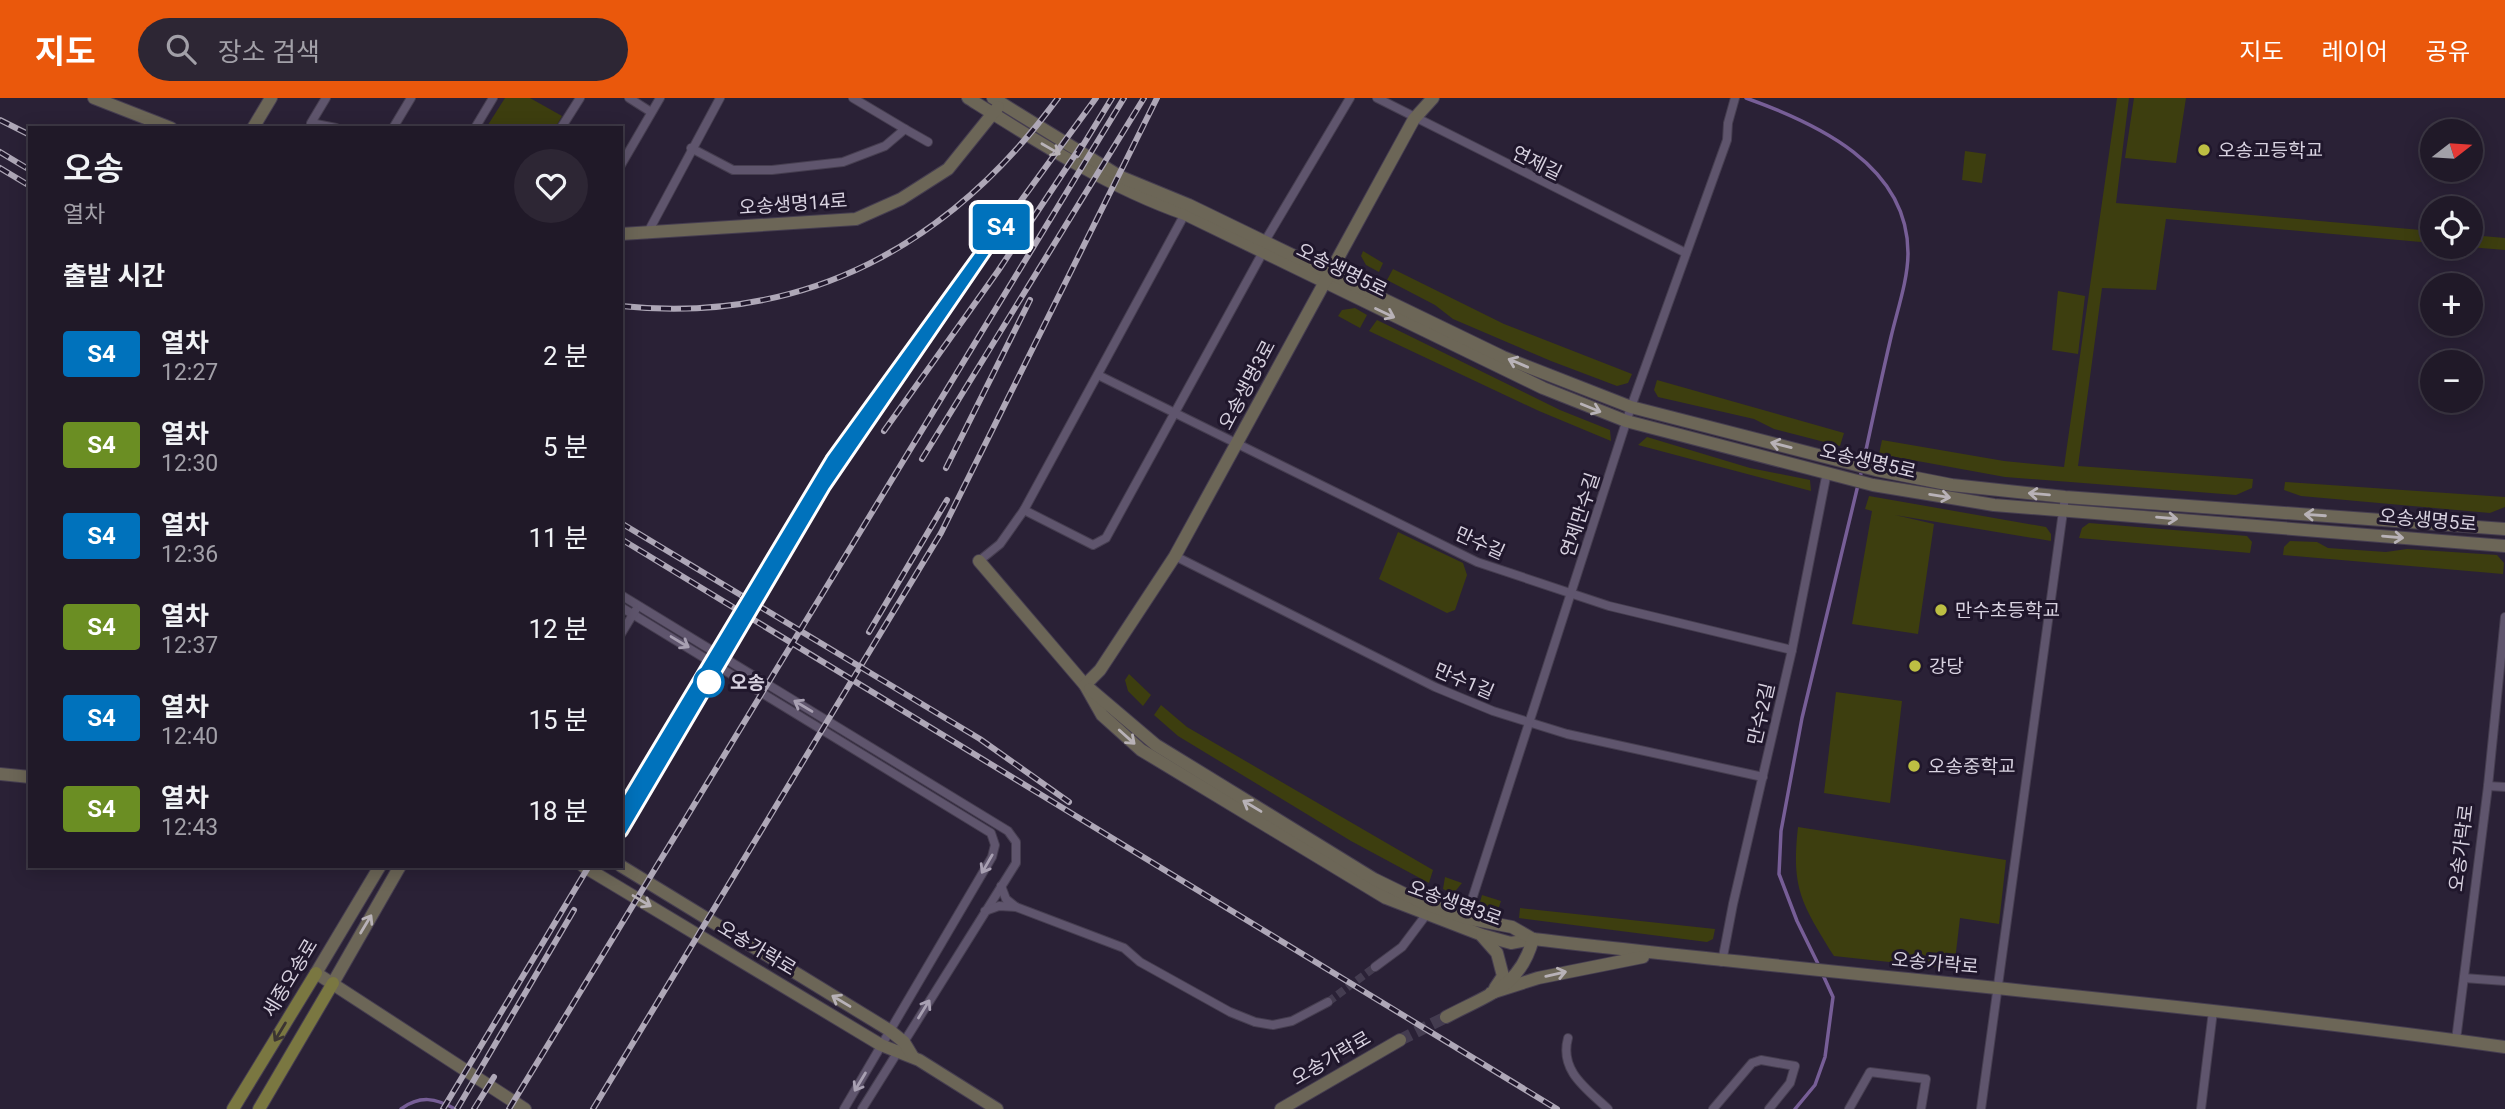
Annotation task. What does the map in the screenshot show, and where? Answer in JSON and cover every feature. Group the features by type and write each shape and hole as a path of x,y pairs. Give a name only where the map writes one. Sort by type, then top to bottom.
{"main road":[{"name":"세종오송로","path":"233,1109 316,973"},
{"name":"세종오송로","path":"259,1109 333,983"}],"street":[{"path":"94,98 166,126"},
{"path":"254,126 271,98"},
{"path":"326,98 311,123 326,126"},
{"path":"394,126 411,98"},
{"path":"476,126 493,98"},
{"path":"562,126 579,98"},
{"path":"629,98 652,112"},
{"path":"623,162 660,98"},
{"path":"647,234 720,98"},
{"path":"853,98 928,142"},
{"name":"오송생명5로","path":"968,98 998,103 1121,177 1264,246 1543,388 1626,421 1873,485 1994,505 2064,503 2505,529"},
{"path":"1024,509 1093,545 1106,538 1264,246 1350,98"},
{"name":"연제길","path":"1377,98 1414,119 1686,253"},
{"name":"오송생명3로","path":"1085,685 1100,670 1175,556 1414,119 1433,98"},
{"name":"연제만수길","path":"1466,918 1626,421 1727,140 1728,123 1735,98"},
{"name":"오송생명14로","path":"623,234 856,219 901,199 948,169 998,103"},
{"path":"691,148 733,170 772,170 843,162 885,146 905,129"},
{"path":"1085,685 979,561 1000,544 1024,509 1187,209"},
{"name":"오송생명5로","path":"1326,278 1408,308 1503,357 1631,407 1876,470 2064,503 2505,546"},
{"name":"만수길","path":"1098,374 1477,562 1571,595 1793,650"},
{"name":"만수2길","path":"1722,962 1793,650 1827,472"},
{"path":"1981,1109 2064,503"},
{"name":"만수1길","path":"1175,556 1436,687 1528,723 1763,777"},
{"path":"623,596 1008,831 1016,842 1016,863 862,1109"},
{"path":"623,631 638,605"},
{"path":"623,608 991,833 995,845 992,857 844,1109"},
{"path":"2505,617 2488,786 2505,787"},
{"name":"오송생명3로","path":"1085,685 1102,715 1142,750 1386,898 1482,935 1511,943 1533,939"},
{"name":"오송생명3로","path":"1085,685 1156,745 1374,879 1423,903 1466,918 1512,927 1533,939"},
{"path":"0,774 28,777"},
{"name":"오송가락로","path":"2456,1040 2488,786"},
{"name":"오송가락로","path":"623,867 889,1030 901,1047 913,1057 997,1109"},
{"name":"세종오송로","path":"316,973 379,868"},
{"name":"세종오송로","path":"333,983 399,868"},
{"name":"오송가락로","path":"586,868 881,1045 901,1047"},
{"path":"1001,886 1006,899 1016,907"},
{"path":"985,911 1005,905 1016,907 1124,947 1140,962 1230,1012 1255,1022 1273,1025 1292,1021 1328,1002"},
{"path":"1375,967 1402,947 1426,915"},
{"path":"1482,935 1502,962 1503,976 1491,993"},
{"path":"1446,1017 1515,978 1527,960 1533,939"},
{"name":"오송가락로","path":"1533,939 1794,970 1997,987 2505,1047"},
{"path":"1491,993 1550,975 1659,954"},
{"path":"316,973 525,1109"},
{"path":"2464,978 2505,981"},
{"path":"2201,1109 2213,1011"},
{"path":"1568,1038 1567,1061 1571,1073 1608,1109"},
{"name":"오송가락로","path":"1281,1109 1400,1041"},
{"path":"1713,1109 1752,1063 1761,1060 1795,1066 1790,1083 1769,1109"},
{"path":"1849,1109 1870,1072 1926,1079 1921,1109"}],"shaded area":[{"path":"505,98 530,98 562,116 556,126 487,126"},
{"path":"2117,98 2129,98 2116,203 2420,230 2420,242 2166,219 2156,290 2102,288 2078,466 2253,479 2252,488 2236,495 2005,477 1879,454 1882,440 2004,461 2064,467"},
{"path":"2134,98 2186,98 2176,163 2125,158"},
{"path":"1965,151 1986,154 1982,183 1962,180"},
{"path":"2483,236 2505,238 2505,250 2483,248"},
{"path":"1363,251 1383,263 1379,272 1366,265 1361,256"},
{"path":"1393,269 1504,324 1632,374 1628,383 1617,386 1453,319 1435,305 1387,280"},
{"path":"2058,291 2085,296 2078,354 2052,350"},
{"path":"1355,308 1367,315 1360,328 1338,316 1342,310"},
{"path":"1377,320 1560,410 1610,430 1611,441 1539,411 1369,331"},
{"path":"1657,380 1844,433 1840,446 1774,429 1754,419 1658,397 1654,390"},
{"path":"1647,437 1750,468 1810,480 1811,491 1638,445"},
{"path":"2285,482 2505,497 2505,507 2490,513 2301,496 2284,490"},
{"path":"1869,496 2046,527 2051,534 2051,541 1895,515 1934,524 1918,634 1852,624 1872,511 1865,509"},
{"path":"2089,523 2247,536 2252,542 2250,553 2079,538 2082,528"},
{"path":"1398,532 1463,563 1467,575 1455,610 1447,613 1379,579"},
{"path":"2290,541 2317,542 2328,548 2386,552 2407,549 2497,555 2504,563 2503,574 2283,555 2284,547"},
{"path":"1129,674 1151,695 1143,706 1128,691 1125,680"},
{"path":"1836,692 1902,701 1890,803 1824,793"},
{"path":"1161,705 1187,727 1433,870 1429,883 1351,841 1178,736 1154,715"},
{"path":"1798,827 2006,860 1999,924 1960,918 1954,969 1834,956 1801,895 1796,866"},
{"path":"1445,877 1462,883 1453,894 1443,889"},
{"path":"1482,895 1501,901 1497,913 1483,910 1480,902"},
{"path":"1520,908 1715,929 1713,939 1707,942 1519,918"}],"waterway":[{"path":"1746,98 1801,120 1853,152 1875,172 1893,195 1904,222 1908,253 1906,274 1860,478"},
{"path":"1820,968 1797,921 1779,874 1781,831 1802,718 1858,485"},
{"path":"1795,1109 1815,1085 1825,1057 1833,997 1823,975"},
{"path":"401,1109 421,1100 441,1102 455,1109"}],"tunnel":[{"path":"1328,1002 1375,967"},
{"path":"1400,1040 1446,1017"}],"railway":[{"path":"623,306 689,309 752,302 812,287 869,264 921,233 971,195 1016,150 1058,98"},
{"path":"623,809 832,460 1096,98"},
{"path":"1077,155 1112,98"},
{"path":"509,1109 1124,98"},
{"path":"922,459 1144,98"},
{"path":"593,1109 941,533 1157,98"},
{"path":"0,120 28,134"},
{"path":"884,431 998,271 1081,146"},
{"path":"0,152 28,169"},
{"path":"0,168 28,185"},
{"path":"946,468 1030,300"},
{"path":"869,632 947,500"},
{"path":"623,524 980,739 1069,802"},
{"path":"623,540 1557,1109"},
{"path":"623,828 637,804"},
{"path":"443,1109 588,868"},
{"path":"457,1109 574,910"},
{"path":"474,1109 494,1077"}],"train":[{"name":"S4","path":"623,809 832,460 1005,221 824,486 623,828"}],"place":[{"name":"오송고등학교","path":"2204,150"},
{"name":"만수초등학교","path":"1941,610"},
{"name":"강당","path":"1915,666"},
{"name":"오송","path":"709,682"},
{"name":"오송중학교","path":"1914,766"}]}
